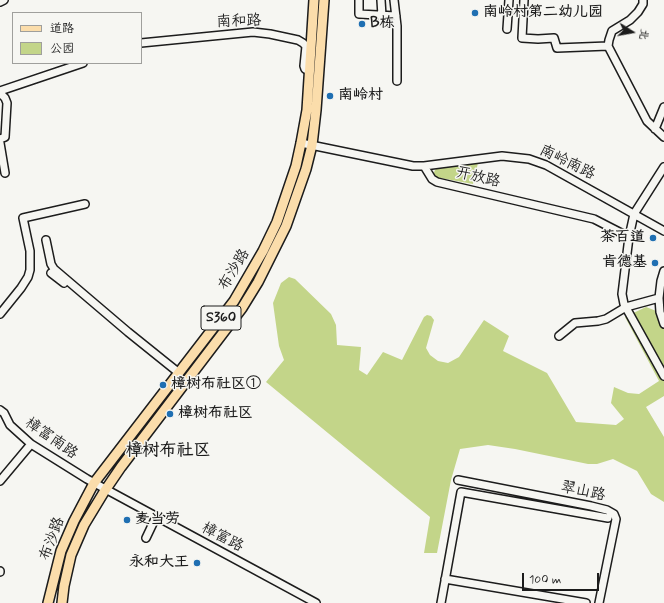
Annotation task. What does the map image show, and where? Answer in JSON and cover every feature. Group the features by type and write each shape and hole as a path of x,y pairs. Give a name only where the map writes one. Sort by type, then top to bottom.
{"main road":[{"name":"布沙路","path":"48,603 61,552 74,521 94,484 234,301 263,251 277,222 296,166 307,110 314,0"},
{"name":"布沙路","path":"62,603 64,586 72,555 84,525 122,466 242,308 258,282 286,226 297,198 312,145 324,0"},
{"path":"74,521 84,525"}],"street":[{"path":"0,2 4,0"},
{"path":"381,0 382,16"},
{"path":"394,0 398,26 397,81"},
{"path":"507,29 509,0"},
{"path":"524,0 522,38 554,38 557,48 608,46"},
{"path":"643,0 643,4 638,12 630,20 612,31 608,46 639,109 647,121 664,137"},
{"path":"358,2 359,14 396,16"},
{"name":"南和路","path":"142,43 253,32 270,34 303,42 306,46 304,66 306,70 310,70"},
{"path":"0,139 5,137 7,103 0,92 80,64"},
{"path":"655,129 664,107"},
{"path":"0,143 5,173"},
{"path":"301,143 413,166 424,166"},
{"name":"南岭南路","path":"424,166 502,156 529,159 546,165 664,231"},
{"name":"开放路","path":"424,166 432,179 437,182 594,219 629,237"},
{"path":"664,167 634,214 629,237 622,294 626,307 664,376"},
{"path":"0,314 21,288 28,277 30,270 30,251 23,218 85,204"},
{"path":"46,240 51,264 54,269 178,374"},
{"path":"664,271 661,281 660,298 660,312 664,324"},
{"path":"51,273 178,374"},
{"path":"559,336 575,323 606,319 626,307 660,298"},
{"name":"樟富南路","path":"0,410 4,413 10,425 31,444 94,484"},
{"path":"0,481 31,444"},
{"name":"翠山路","path":"458,480 591,506 607,510 614,514 616,519 599,603"},
{"name":"樟富路","path":"94,484 316,603"},
{"path":"441,603 461,492 608,518"},
{"path":"146,538 156,517"},
{"path":"445,579 586,603"}],"green space":[{"path":"478,163 473,184 435,177 433,175 436,169"},
{"path":"289,277 295,279 331,314 336,325 337,345 361,347 359,370 367,375 383,352 402,360 424,317 427,315 431,316 434,320 426,348 430,355 438,361 448,363 459,357 484,320 509,336 503,351 547,373 576,422 616,425 624,419 611,403 614,387 628,393 639,394 659,381 625,317 646,307 664,314 664,396 646,407 664,437 664,502 651,494 637,471 613,459 597,464 588,464 488,445 460,449 451,480 437,553 424,553 430,517 266,382 284,360 279,346 273,303 281,283"}],"place":[{"name":"南岭村第二幼儿园","path":"475,13"},
{"name":"B栋","path":"362,24"},
{"name":"南岭村","path":"330,96"},
{"name":"茶百道","path":"653,238"},
{"name":"肯德基","path":"655,263"},
{"name":"樟树布社区①","path":"163,385"},
{"name":"樟树布社区","path":"170,414"},
{"name":"麦当劳","path":"127,520"},
{"name":"永和大王","path":"197,563"}],"district":[{"name":"樟树布社区","path":"168,451"}]}
